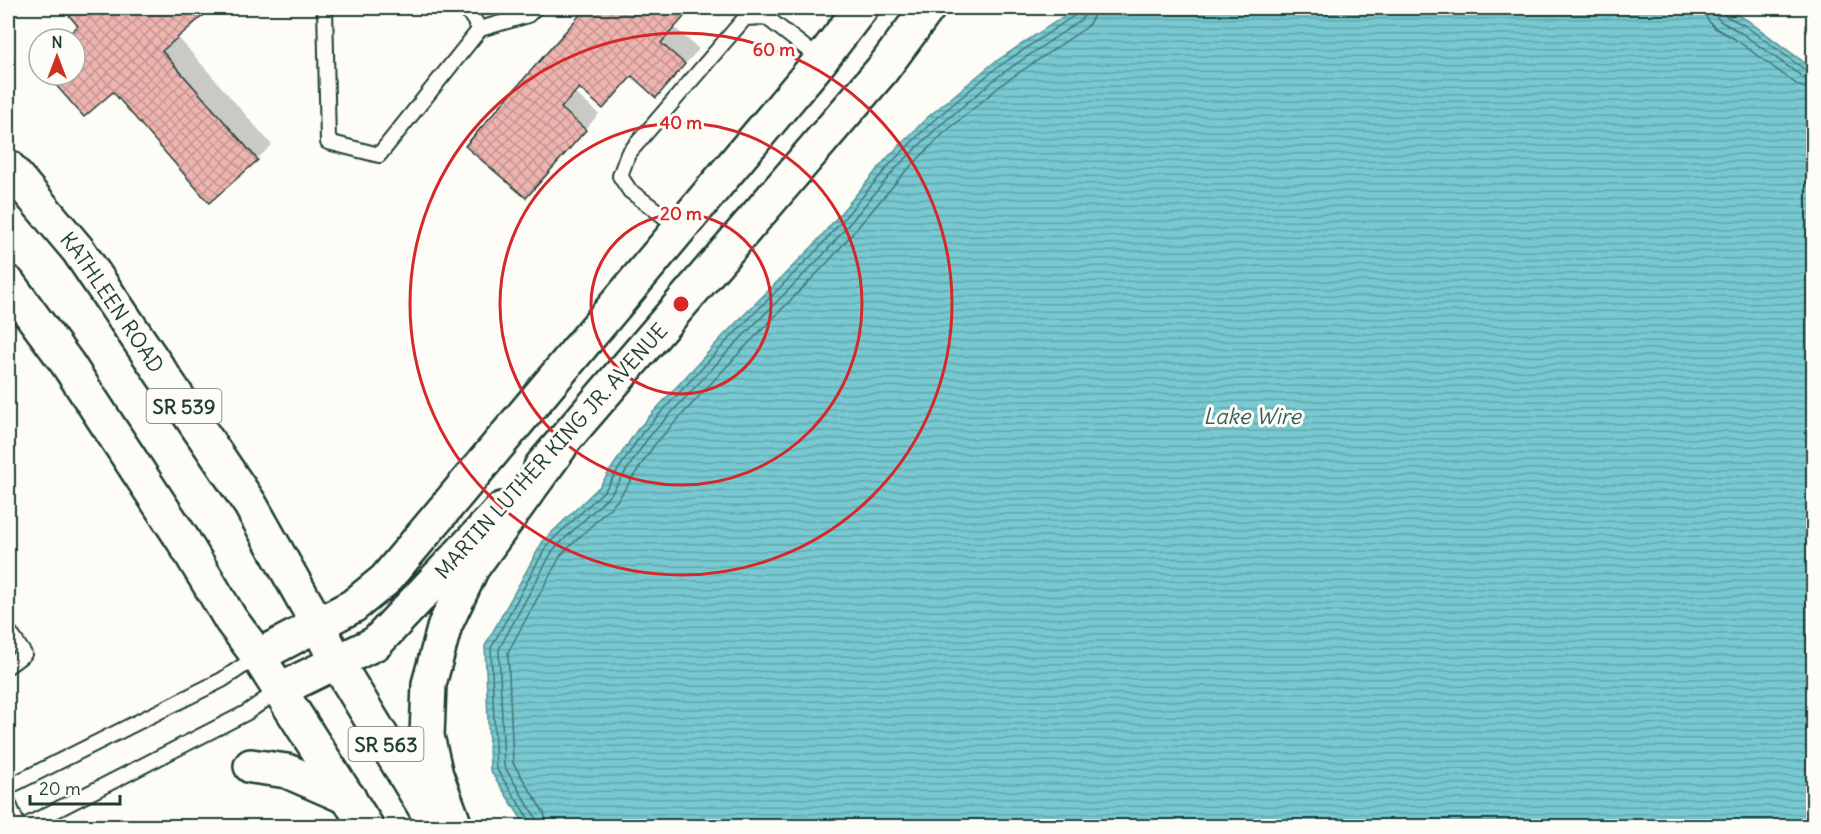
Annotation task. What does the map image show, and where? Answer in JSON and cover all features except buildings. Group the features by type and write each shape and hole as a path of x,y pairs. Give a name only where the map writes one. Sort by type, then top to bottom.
{"main road":[{"name":"MARTIN LUTHER KING JR. AVENUE","path":"258,656 353,606 384,580 821,60 861,8"},
{"name":"MARTIN LUTHER KING JR. AVENUE","path":"279,690 376,643 560,447 882,70 928,8"},
{"path":"882,70 952,8"},
{"name":"KATHLEEN ROAD","path":"8,167 78,250 250,504 336,661"},
{"path":"8,283 67,363 183,540 231,620 258,656"},
{"path":"455,826 436,775 427,736 429,684 445,625 472,568 560,447"},
{"name":"SR 563","path":"258,656 366,826"},
{"name":"SR 563","path":"336,661 436,826"},
{"path":"251,766 287,771 348,798"}],"lane":[{"path":"326,8 328,142 379,155 480,29 528,15 536,8"},
{"path":"466,8 480,29"},
{"path":"680,228 630,192 620,176 628,154 745,18 766,17 821,60"},
{"path":"8,630 24,654 8,666"},
{"path":"8,787 222,680 258,656"},
{"path":"25,826 246,713 279,690"},
{"path":"8,802 18,826"}],"water":[{"name":"Lake Wire","path":"1076,8 1723,8 1747,20 1813,69 1813,826 526,826 490,770 485,646 543,541 600,486 637,430 724,335 813,246 887,158 928,117 992,64"}]}
